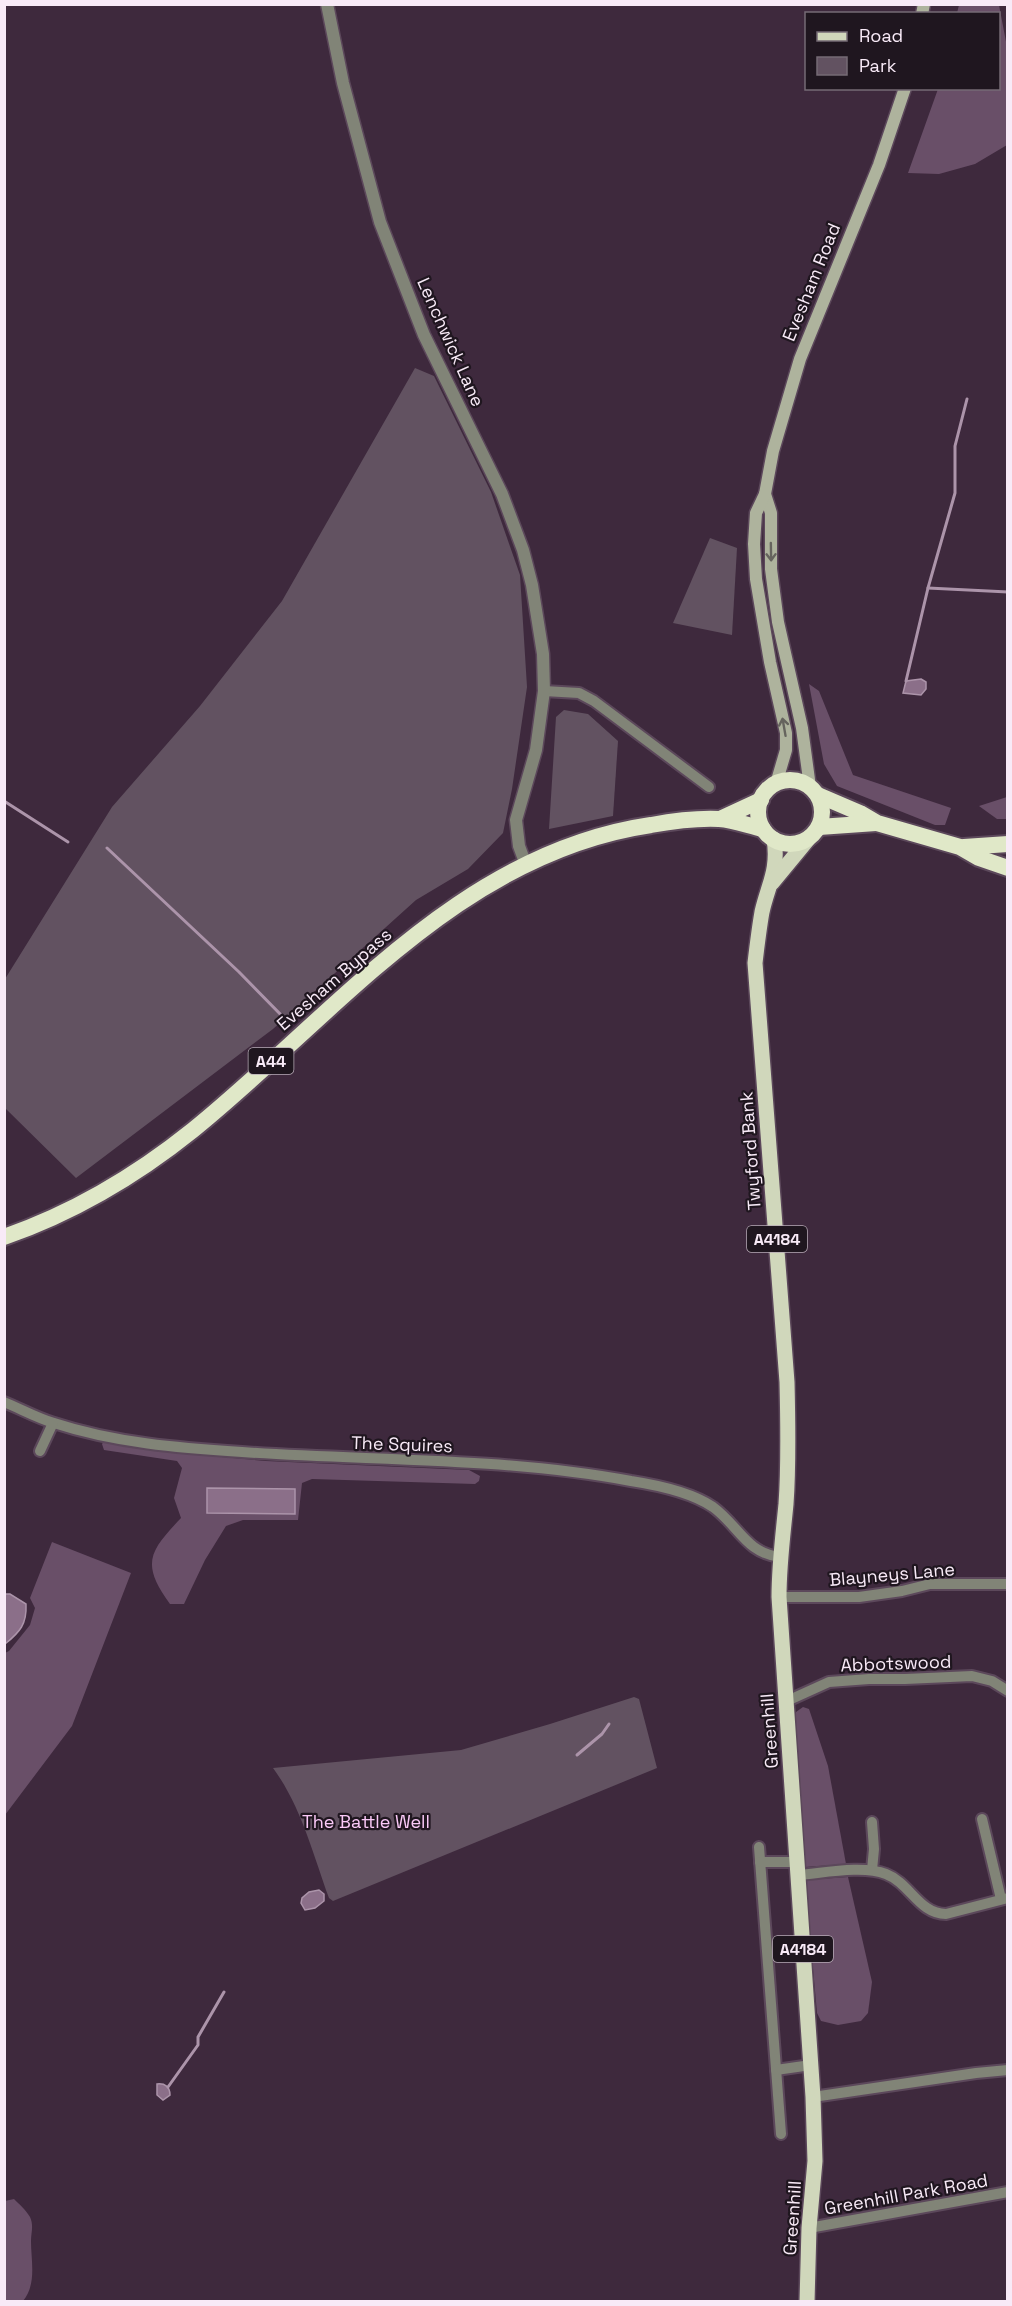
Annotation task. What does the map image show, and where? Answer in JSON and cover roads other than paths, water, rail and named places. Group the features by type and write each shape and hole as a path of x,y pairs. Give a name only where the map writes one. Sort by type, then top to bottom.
{"highway":[{"path":"877,823 815,832 795,844 784,843 769,834 759,811 761,800 767,791 786,780 796,781 877,823 960,847 979,848 1008,844"},
{"path":"814,791 822,812 815,832"},
{"name":"Evesham Bypass","path":"4,1237 76,1207 134,1173 200,1124 383,959 491,883 579,842 626,828 720,819 761,800"},
{"name":"Evesham Bypass","path":"720,819 769,834"},
{"path":"960,847 979,858 1008,868"}],"main road":[{"name":"Evesham Road","path":"776,784 786,750 786,733 760,613 754,544 756,513 765,494 773,451 800,359 879,165 904,90"},
{"name":"Evesham Road","path":"765,494 771,513 771,569 778,622 814,791"},
{"name":"Twyford Bank","path":"772,883 815,832"},
{"name":"Twyford Bank","path":"769,834 776,859 772,883 763,910 755,963 787,1382 786,1503 780,1557 779,1597"},
{"name":"Greenhill","path":"779,1597 813,2097 815,2161 809,2228 807,2301"}],"street":[{"name":"Lenchwick Lane","path":"327,4 343,83 380,222 424,335 502,494 523,550 539,620 544,691 536,750 516,820 517,840 526,865"},
{"path":"544,691 579,693 594,701 709,788"},
{"name":"The Squires","path":"4,1402 53,1423 130,1440 193,1449 394,1461 502,1464 633,1481 690,1496 712,1506 737,1528 753,1548 763,1554 780,1557"},
{"path":"40,1451 53,1423"},
{"name":"Blayneys Lane","path":"779,1597 859,1597 902,1592 930,1584 1008,1584"},
{"name":"Abbotswood","path":"787,1701 829,1682 870,1678 972,1676 992,1681 1008,1691"},
{"path":"760,1862 798,1868 872,1870 895,1879 928,1911 937,1914 964,1910 1004,1898 983,1818"},
{"path":"872,1822 874,1849 872,1870"},
{"path":"759,1847 781,2134"},
{"path":"776,2070 811,2065"},
{"path":"813,2097 1008,2070"},
{"name":"Greenhill Park Road","path":"809,2228 1008,2193"}],"waterway":[{"path":"906,681 928,588 955,493 955,446 967,399"},
{"path":"928,588 1008,592"},
{"path":"4,801 68,842"},
{"path":"107,848 239,972 286,1020"},
{"path":"577,1755 602,1734 609,1724"},
{"path":"168,2087 198,2045 198,2037 224,1992"}],"park label":[{"name":"The Battle Well","path":"366,1821"}]}
